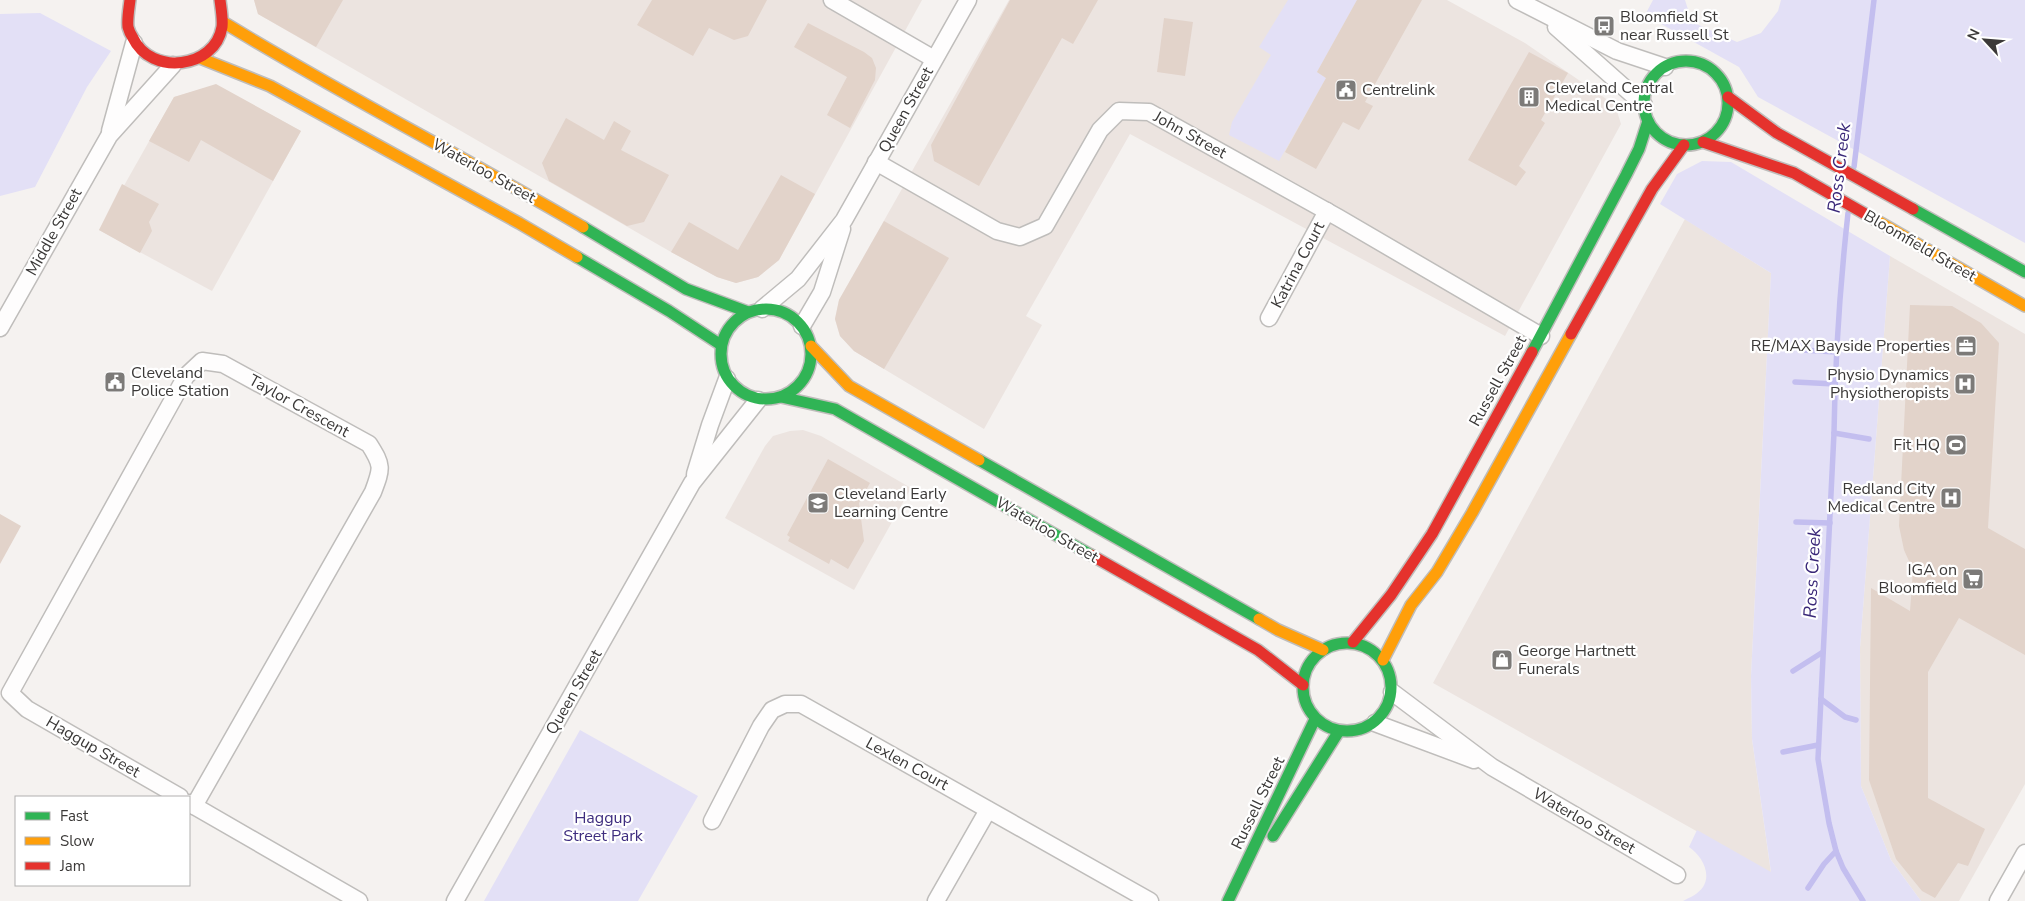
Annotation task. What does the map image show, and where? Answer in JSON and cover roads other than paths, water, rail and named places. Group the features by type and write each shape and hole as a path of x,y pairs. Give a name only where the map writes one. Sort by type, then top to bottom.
{"main road":[{"path":"125,6 128,28 134,43 144,54 158,62 173,65 187,63 200,58 211,48 219,36 223,22 223,9 220,0"},
{"name":"Waterloo Street","path":"223,22 288,62 532,198 686,290 755,310"},
{"name":"Waterloo Street","path":"200,58 270,86 354,131 527,227 669,311 721,345"},
{"path":"1690,61 1702,64 1713,70 1721,80 1728,97 1728,111 1723,124 1714,135 1703,142 1684,146 1673,144 1654,131 1648,121 1644,105 1649,83 1665,67 1677,62 1690,61"},
{"name":"Bloomfield Street","path":"1728,97 1777,133 2025,272"},
{"name":"Russell Street","path":"1353,642 1391,595 1432,534 1541,336 1626,175 1639,149 1648,121"},
{"name":"Bloomfield Street","path":"1703,142 1794,173 2025,306"},
{"path":"1383,660 1411,605 1437,572 1472,513 1652,189 1684,146"},
{"path":"755,310 777,310 791,316 802,326 811,346 811,359 802,383 781,397 770,400 758,400 746,396 735,389 727,379 720,357 721,345 726,331 736,320 755,310"},
{"name":"Waterloo Street","path":"811,346 849,386 1278,630 1323,650"},
{"name":"Waterloo Street","path":"781,397 835,409 1258,650 1302,685"},
{"path":"1353,642 1367,647 1383,660 1390,674 1392,692 1385,711 1375,722 1356,731 1339,731 1324,726 1315,719 1306,703 1302,685 1308,665 1323,650 1337,644 1353,642"},
{"name":"Russell Street","path":"1230,901 1315,719"},
{"name":"Russell Street","path":"1230,901 1305,787 1339,731"}],"street":[{"path":"832,0 934,59"},
{"name":"Queen Street","path":"755,310 798,279 844,220 968,0"},
{"path":"1517,0 1541,14 1617,51 1665,67"},
{"path":"1541,14 1644,105"},
{"name":"Middle Street","path":"109,136 134,43"},
{"name":"Middle Street","path":"0,328 109,136 173,65"},
{"name":"John Street","path":"876,162 997,231 1020,237 1045,226 1100,130 1119,111 1149,112 1327,211 1541,336"},
{"name":"Katrina Court","path":"1269,318 1327,211"},
{"name":"Queen Street","path":"802,326 822,292 844,220"},
{"name":"Taylor Crescent","path":"10,693 186,376 202,362 223,364 369,444 377,457 381,471 373,492 191,804"},
{"name":"Queen Street","path":"692,484 710,425 727,379"},
{"name":"Queen Street","path":"455,901 692,484 758,400"},
{"name":"Waterloo Street","path":"1392,692 1492,767 1677,875"},
{"name":"Haggup Street","path":"10,693 27,709 178,796"},
{"name":"Lexlen Court","path":"712,821 761,726 772,710 785,704 801,704 1150,901"},
{"name":"Waterloo Street","path":"1375,722 1492,767"},
{"path":"191,804 359,901"},
{"path":"936,901 988,810"},
{"path":"1998,901 2025,853"}],"waterway":[{"name":"Ross Creek","path":"1854,167 1874,0"},
{"name":"Ross Creek","path":"1848,213 1840,295 1818,759 1836,851 1843,868 1863,901"},
{"path":"1801,350 1837,352"},
{"path":"1795,382 1835,384"},
{"path":"1834,433 1869,439"},
{"path":"1796,522 1830,523"},
{"path":"1793,671 1823,652"},
{"path":"1821,699 1845,717 1856,720"},
{"path":"1783,752 1818,745"},
{"path":"1808,888 1824,864 1836,851"}],"place":[{"name":"Bloomfield St near Russell St","path":"1604,26"},
{"name":"Centrelink","path":"1346,90"},
{"name":"Cleveland Central Medical Centre","path":"1529,97"},
{"name":"RE/MAX Bayside Properties","path":"1966,346"},
{"name":"Cleveland Police Station","path":"115,382"},
{"name":"Physio Dynamics Physiotheropists","path":"1965,384"},
{"name":"Fit HQ","path":"1956,445"},
{"name":"Redland City Medical Centre","path":"1951,498"},
{"name":"Cleveland Early Learning Centre","path":"818,503"},
{"name":"IGA on Bloomfield","path":"1973,579"},
{"name":"George Hartnett Funerals","path":"1502,660"}],"park label":[{"name":"Haggup Street Park","path":"603,827"}]}
